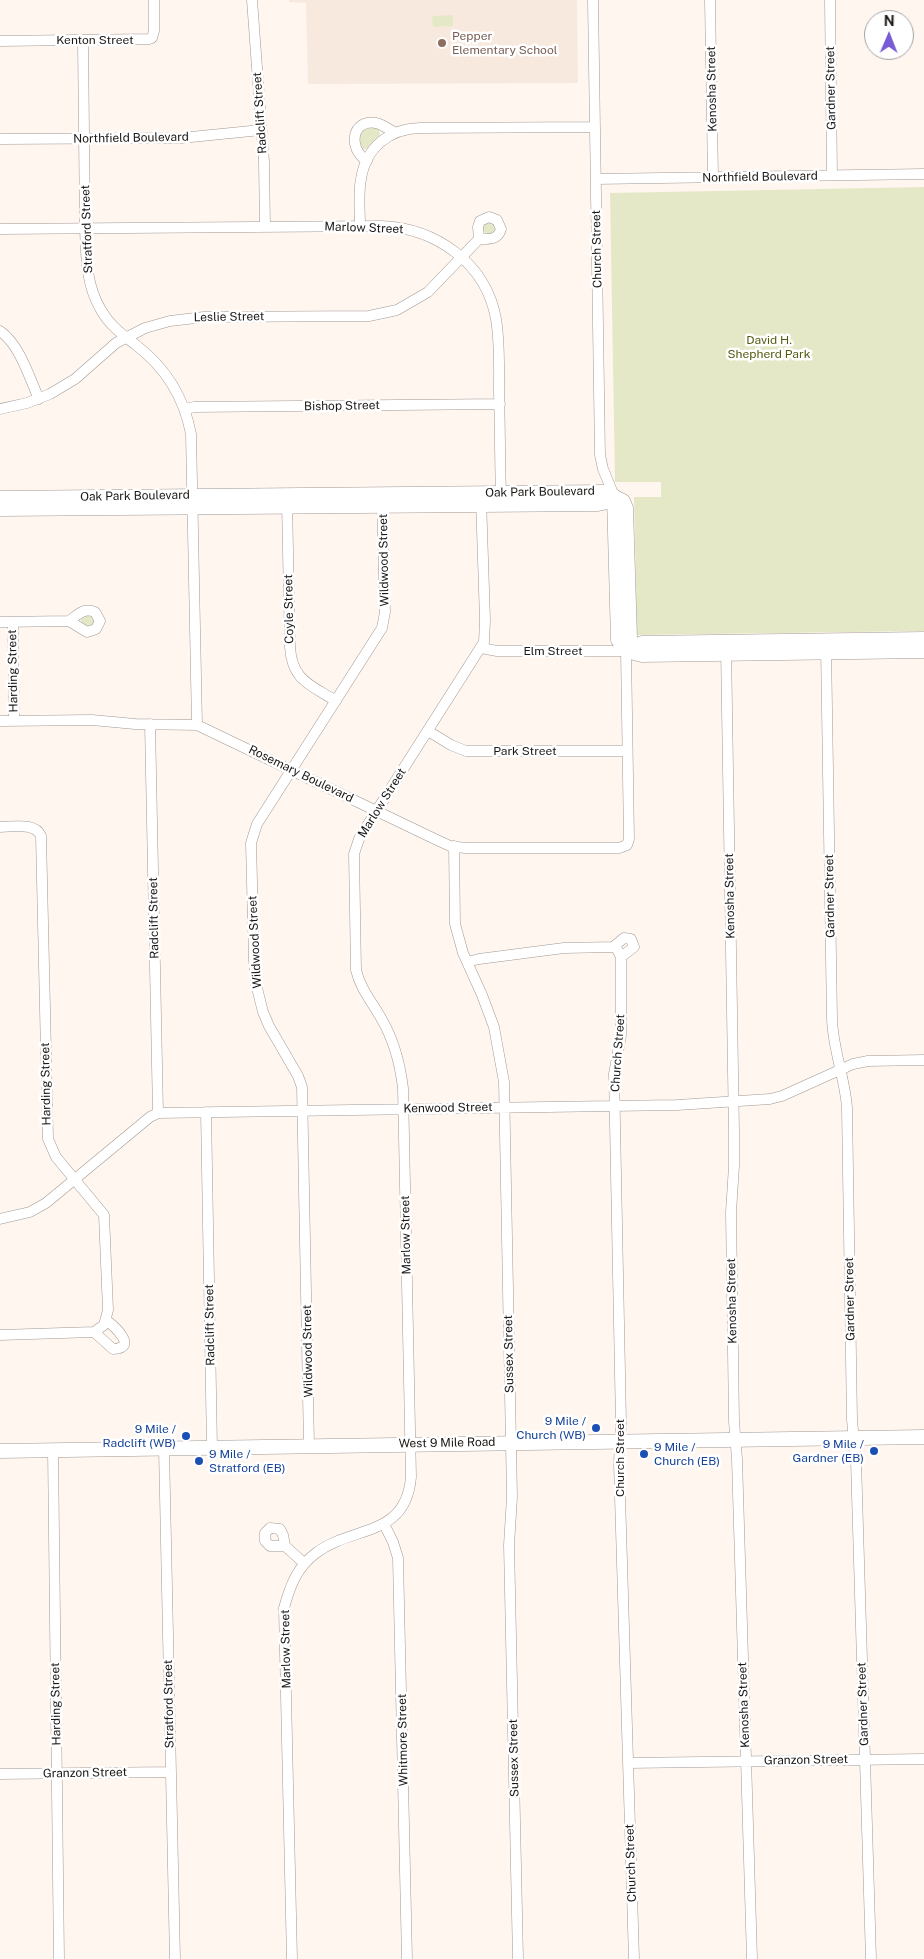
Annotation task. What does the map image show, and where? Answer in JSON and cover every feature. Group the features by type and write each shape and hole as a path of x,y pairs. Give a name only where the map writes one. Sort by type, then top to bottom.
{"street":[{"name":"Kenton Street","path":"0,41 146,40 152,38 154,31 154,0"},
{"name":"Radclift Street","path":"252,0 265,175 265,227"},
{"name":"Church Street","path":"593,0 600,455 603,469 614,496 623,501 626,508 621,551 623,597 630,639 626,652 629,839 627,846"},
{"name":"Kenosha Street","path":"710,0 713,177"},
{"name":"Gardner Street","path":"830,0 832,175"},
{"name":"Stratford Street","path":"83,40 85,228 88,273 93,294 108,321 160,367 179,395 185,409 192,443 193,502"},
{"path":"367,161 357,153 354,144 359,128 367,124 376,123 394,132"},
{"path":"360,226 360,185 367,161 382,140 394,132 420,128 595,127"},
{"name":"Northfield Boulevard","path":"0,139 196,137 261,130"},
{"name":"Northfield Boulevard","path":"596,179 924,174"},
{"name":"Marlow Street","path":"0,229 393,226 411,229 436,239 462,257 483,283 494,309 497,327 500,404 500,499"},
{"name":"Leslie Street","path":"0,409 18,406 39,398 75,379 107,350 126,338 157,324 185,318 369,316 405,307 428,292 479,239"},
{"path":"0,331 17,350 39,398"},
{"name":"Bishop Street","path":"185,409 194,407 500,404"},
{"name":"Oak Park Boulevard","path":"0,498 55,503 500,499 604,492 614,496"},
{"name":"Marlow Street","path":"292,1959 284,1608 292,1582 304,1564 314,1554 334,1542 384,1524 399,1512 407,1498 411,1477 404,1109 397,1053 382,1019 362,987 356,970 354,854 359,839 376,811 481,648 485,636 485,620 481,499"},
{"name":"Coyle Street","path":"287,500 292,664 301,679 336,701"},
{"name":"Wildwood Street","path":"309,1446 302,1087 298,1076 273,1034 263,1012 258,994 254,960 252,836 257,824 384,624 382,500"},
{"path":"193,502 197,725"},
{"name":"Oak Park Boulevard","path":"0,509 55,503"},
{"path":"0,622 69,622"},
{"name":"Harding Street","path":"13,622 14,721"},
{"path":"626,652 642,655 726,648 826,646 924,639"},
{"path":"826,646 924,651"},
{"name":"Gardner Street","path":"826,646 832,1019 834,1042 847,1108 852,1420 871,1959"},
{"name":"Elm Street","path":"481,648 497,651 626,652"},
{"name":"Kenosha Street","path":"726,648 734,1102 734,1166 731,1212 734,1421 752,1959"},
{"name":"Rosemary Boulevard","path":"0,721 92,720 197,725 437,840 454,846 464,848 610,848 627,846"},
{"name":"Radclift Street","path":"150,724 158,1113"},
{"name":"Park Street","path":"428,731 451,745 466,751 627,751"},
{"name":"Harding Street","path":"0,827 28,826 39,830 41,836 47,1133 49,1144 56,1157 102,1211 105,1219 108,1310 106,1320"},
{"name":"Sussex Street","path":"454,846 456,924 467,962 482,994 494,1027 503,1072 512,1497 510,1555 518,1959"},
{"name":"Church Street","path":"467,962 564,948 613,947 624,938 633,941 634,947 621,957 621,1035 615,1062 615,1105 621,1440 619,1463 634,1959"},
{"path":"613,947 617,949 621,957"},
{"name":"Kenwood Street","path":"158,1113 676,1105 734,1102 776,1098 840,1068 868,1061 924,1060"},
{"name":"Radclift Street","path":"206,1112 212,1448"},
{"path":"0,1219 20,1216 37,1209 76,1180 150,1116 158,1113"},
{"path":"0,1335 94,1332 102,1327 106,1320 122,1333 123,1345 120,1348 113,1349 94,1332"},
{"name":"West 9 Mile Road","path":"0,1451 924,1436"},
{"name":"Stratford Street","path":"164,1449 175,1959"},
{"name":"Harding Street","path":"53,1450 59,1959"},
{"name":"Whitmore Street","path":"384,1524 398,1558 407,1959"},
{"path":"284,1546 304,1564"},
{"name":"Granzon Street","path":"628,1763 924,1759"},
{"name":"Granzon Street","path":"0,1774 170,1772"}],"shaded area":[{"name":"Pepper Elementary School","path":"289,0 577,0 578,83 308,84 306,3 289,2"}],"green space":[{"path":"453,15 453,26 433,27 432,16"},
{"path":"375,127 379,129 380,135 368,148 362,150 360,134 365,129"},
{"name":"David H. Shepherd Park","path":"924,187 924,631 637,635 634,497 661,497 661,482 615,482 610,193"},
{"path":"491,222 494,223 494,233 487,234 484,233 483,226 484,223"},
{"path":"88,614 93,616 95,621 93,626 88,628 83,626 81,621 83,616"}],"place":[{"name":"Pepper Elementary School","path":"442,43"},
{"name":"9 Mile / Church (WB)","path":"596,1428"},
{"name":"9 Mile / Radclift (WB)","path":"186,1436"},
{"name":"9 Mile / Gardner (EB)","path":"874,1451"},
{"name":"9 Mile / Church (EB)","path":"644,1454"},
{"name":"9 Mile / Stratford (EB)","path":"199,1461"}]}
